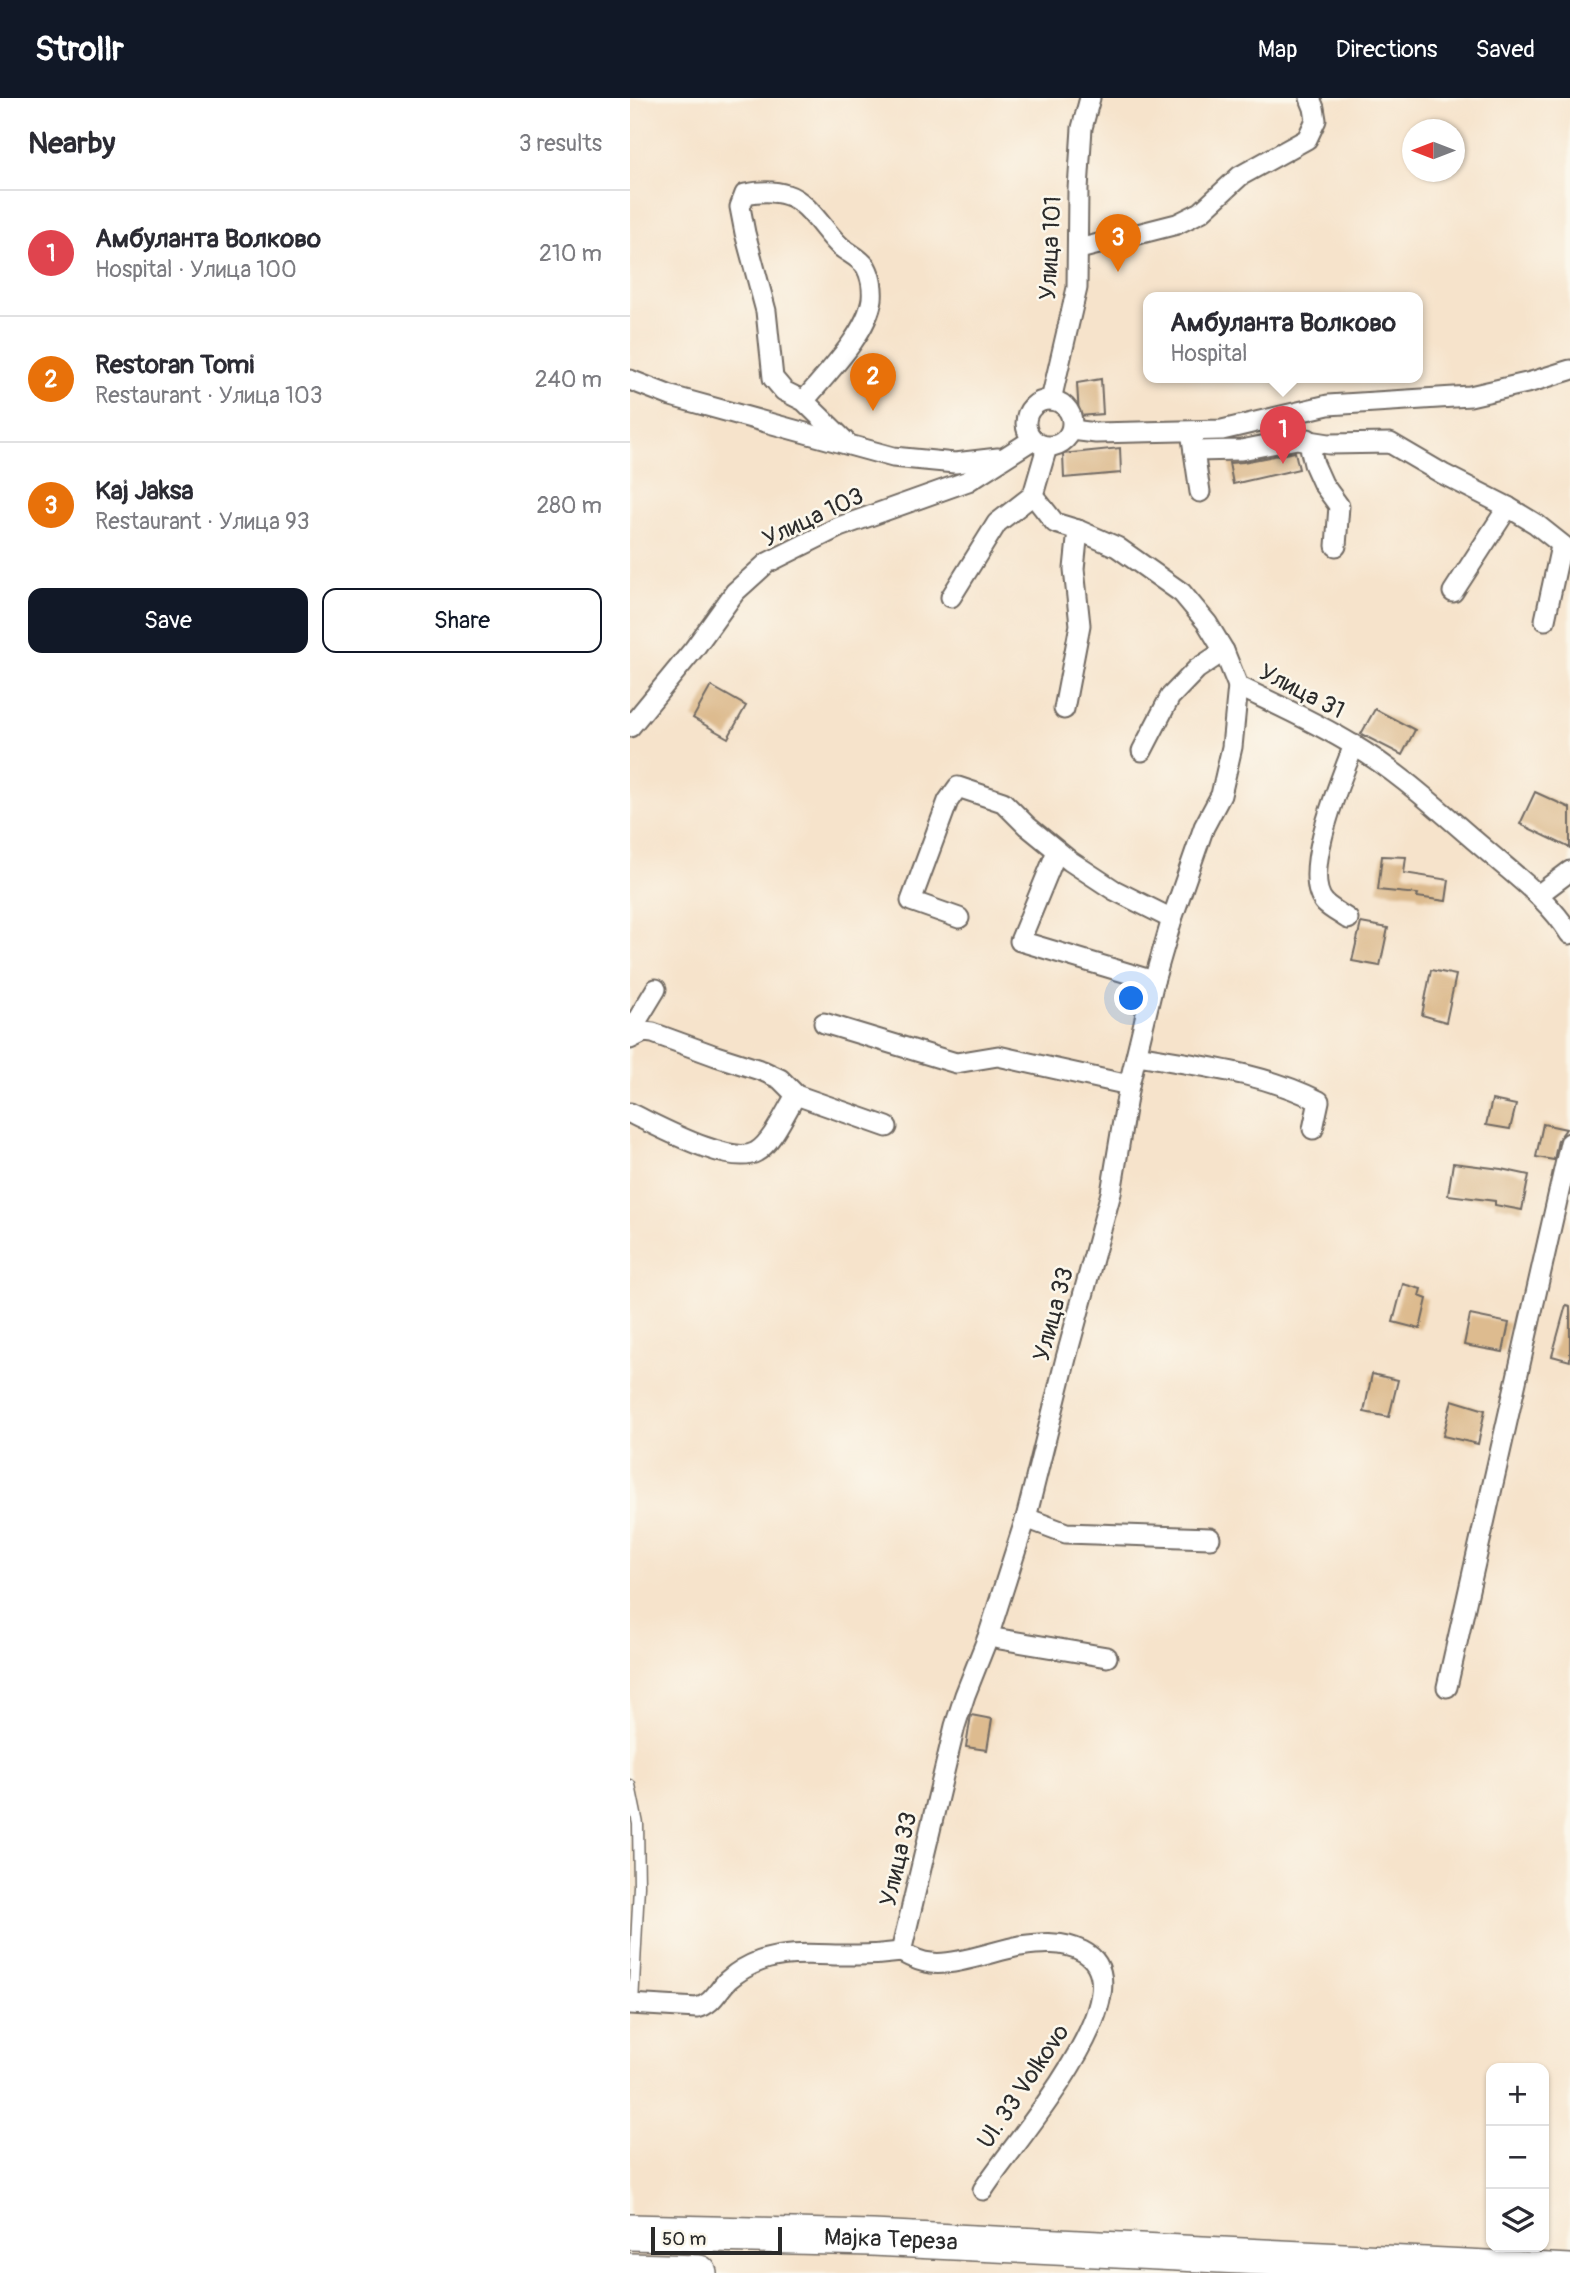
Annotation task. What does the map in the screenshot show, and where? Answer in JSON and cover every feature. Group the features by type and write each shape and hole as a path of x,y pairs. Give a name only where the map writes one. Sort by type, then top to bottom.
{"highway":[{"name":"Мајка Тереза","path":"630,2232 872,2238 1570,2273"},
{"path":"630,2271 699,2273"}],"street":[{"name":"Улица 101","path":"1051,400 1077,288 1082,128 1090,98"},
{"path":"1079,248 1177,224 1201,212 1247,171 1307,139 1316,120 1310,98"},
{"path":"804,401 852,342 868,314 872,283 866,268 857,257 841,246 802,204 790,195 762,190 745,194 740,208 766,311 773,378 784,391 804,401 847,443"},
{"path":"1193,441 1222,430 1328,405 1470,396 1531,383 1570,370"},
{"path":"630,380 671,396 893,457 955,463 1005,457"},
{"path":"1051,400 1066,407 1072,430 1062,443 1039,443 1027,433 1030,410 1035,404 1051,400"},
{"path":"1072,430 1193,441 1241,450 1287,440 1308,439 1329,444 1390,443 1508,507 1536,524 1566,548 1545,620"},
{"path":"1308,439 1314,464 1323,484 1339,506 1336,546"},
{"path":"1193,441 1200,492"},
{"path":"951,597 997,523 1032,495 1039,443"},
{"name":"Улица 103","path":"630,727 695,649 735,593 767,563 839,527 968,481 1005,457 1039,443"},
{"name":"Улица 31","path":"1032,495 1055,523 1116,547 1182,593 1207,623 1224,650 1238,686 1354,745 1391,770 1538,895 1570,934"},
{"path":"1453,592 1508,507"},
{"path":"1064,709 1080,625 1074,569 1078,530"},
{"path":"1142,751 1170,697 1197,668 1224,650"},
{"name":"Улица 33","path":"901,1952 955,1726 988,1637 1026,1518 1111,1193 1129,1085 1154,981 1204,827 1221,795 1232,747 1238,686"},
{"path":"1348,919 1324,903 1316,881 1322,833 1354,745"},
{"path":"959,918 911,901 948,801 958,787 1003,802 1057,851 1114,890 1172,919"},
{"path":"1057,851 1020,941 1154,981"},
{"path":"1538,895 1570,871"},
{"path":"630,1032 656,989"},
{"path":"824,1023 956,1063 998,1056 1129,1085"},
{"path":"630,1038 644,1032 653,1033 763,1071 780,1079 796,1095 887,1128"},
{"path":"1137,1055 1244,1073 1296,1089 1319,1101 1313,1129"},
{"path":"630,1113 720,1153 737,1156 754,1153 766,1144 796,1095"},
{"path":"1447,1686 1570,1143"},
{"path":"1026,1518 1066,1533 1210,1538"},
{"path":"988,1637 1107,1657"},
{"name":"Ul. 33 Volkovo","path":"901,1952 918,1960 942,1963 1026,1945 1062,1944 1091,1955 1100,1965 1103,1978 1102,1995 1089,2033 1056,2089 994,2171 983,2190"},
{"path":"632,2004 696,2008 704,2006 726,1982 744,1968 776,1957 901,1952"}],"lane":[{"path":"630,1785 638,1824 639,1886 632,2004"}],"building":[{"path":"1101,379 1103,414 1079,416 1077,383"},
{"path":"1120,448 1121,473 1064,478 1063,454"},
{"path":"1295,452 1299,469 1233,484 1229,463"},
{"path":"711,686 746,706 728,738 693,718"},
{"path":"1375,709 1415,730 1402,755 1361,734"},
{"path":"1535,792 1570,808 1570,848 1520,824"},
{"path":"1382,856 1406,857 1404,873 1449,880 1446,901 1417,897 1418,894 1378,890"},
{"path":"1361,923 1388,928 1380,966 1352,961"},
{"path":"1431,970 1456,975 1446,1022 1422,1015"},
{"path":"1492,1100 1516,1105 1510,1129 1486,1125"},
{"path":"1543,1124 1566,1129 1558,1140 1554,1160 1536,1157"},
{"path":"1453,1163 1529,1175 1522,1210 1495,1205 1495,1201 1448,1195"},
{"path":"1403,1284 1421,1289 1419,1296 1427,1299 1420,1329 1393,1322"},
{"path":"1566,1305 1570,1306 1570,1361 1552,1356"},
{"path":"1470,1315 1509,1323 1503,1352 1464,1345"},
{"path":"1372,1374 1398,1380 1389,1417 1364,1412"},
{"path":"1452,1400 1485,1410 1478,1444 1443,1436"},
{"path":"971,1715 992,1719 987,1750 966,1747"}],"place":[{"name":"Kaj Jaksa","path":"1118,272"},
{"name":"Restoran Tomi","path":"873,411"},
{"name":"Амбуланта Волково","path":"1283,464"}]}
